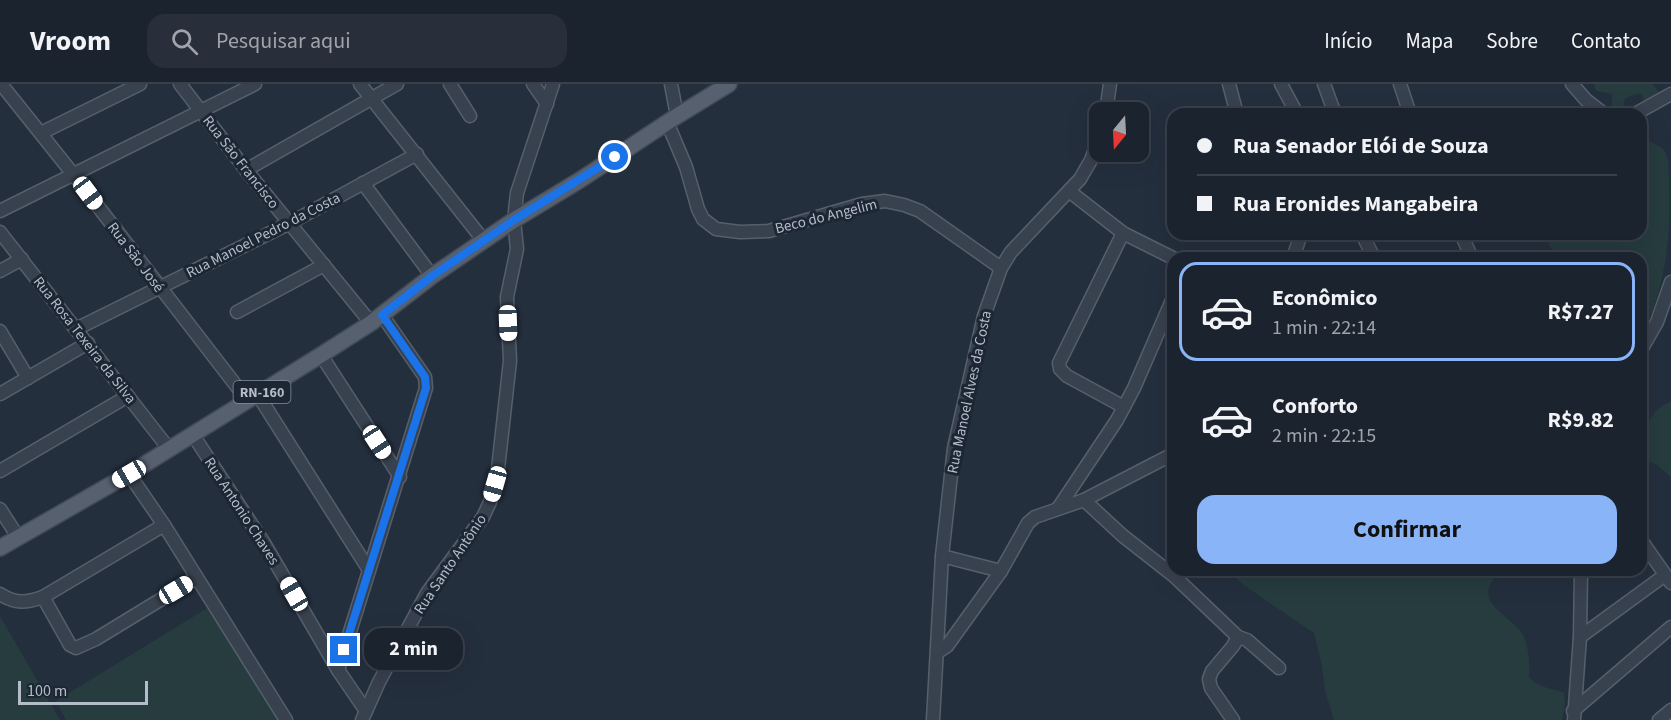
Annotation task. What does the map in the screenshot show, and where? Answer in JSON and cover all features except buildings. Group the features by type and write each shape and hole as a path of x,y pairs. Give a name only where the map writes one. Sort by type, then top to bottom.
{"main road":[{"name":"RN-160","path":"0,548 129,474 321,355 377,319 432,276 514,220 729,84"}],"street":[{"name":"Rua São José","path":"1,84 74,174 159,288 253,398 369,570"},
{"path":"40,133 140,84"},
{"name":"Rua São Francisco","path":"180,84 246,171 324,265 377,319 425,377 425,395 338,670"},
{"path":"0,211 255,84"},
{"path":"360,84 484,241"},
{"path":"246,171 397,84"},
{"path":"450,84 470,116"},
{"path":"533,84 547,104"},
{"name":"Rua Santo Antônio","path":"364,716 427,593 483,517 490,502 498,469 510,361 507,297 517,249 514,220 517,193 553,84"},
{"name":"Beco do Angelim","path":"671,84 672,119 698,208 704,219 716,229 740,232 769,231 862,204 885,201 920,211 1001,268"},
{"path":"1107,102 1110,84"},
{"path":"1228,84 1235,108"},
{"path":"1281,84 1294,108"},
{"path":"1324,84 1333,108"},
{"path":"1400,84 1408,108"},
{"path":"1572,84 1596,108"},
{"path":"1646,108 1671,94"},
{"name":"Rua Manoel Pedro da Costa","path":"76,329 290,224 417,154"},
{"name":"Rua Manoel Alves da Costa","path":"933,720 942,556 954,448 984,316 1001,268 1011,252 1080,179 1089,162"},
{"path":"363,183 432,276"},
{"path":"1069,191 1123,233 1167,255"},
{"name":"Rua Rosa Texeira da Silva","path":"0,232 169,449"},
{"path":"1123,233 1059,365 1063,372 1076,381 1124,406"},
{"path":"0,271 22,259"},
{"path":"237,312 324,265"},
{"path":"1647,340 1657,322 1671,282"},
{"path":"1059,507 1124,406 1167,311"},
{"path":"0,331 28,378"},
{"path":"0,394 88,343"},
{"path":"321,355 399,477"},
{"path":"0,471 128,396"},
{"name":"Rua Antonio Chaves","path":"193,435 264,543 364,716"},
{"path":"938,652 947,646 1000,571 1028,523 1035,517 1084,500 1167,457"},
{"path":"129,474 164,525 286,720"},
{"path":"1084,500 1123,536 1167,571"},
{"path":"0,509 18,537"},
{"path":"0,594 18,603 43,597 164,525"},
{"path":"1580,637 1668,579 1647,549"},
{"path":"942,556 1000,571"},
{"path":"1174,576 1238,637 1246,640 1280,668"},
{"path":"1574,718 1580,637 1581,576"},
{"path":"43,597 70,645 76,648 96,639 196,578"},
{"path":"1574,718 1671,627"},
{"path":"1233,720 1211,688 1209,679 1212,671 1238,637"},
{"path":"1659,720 1671,710"}],"green space":[{"path":"1594,84 1653,84 1660,95 1645,105 1641,93 1625,98 1623,108 1612,108 1612,94 1596,91"},
{"path":"1647,141 1663,149 1667,155 1668,165 1668,239 1662,279 1647,323 1647,252 1553,252 1547,240 1647,240"},
{"path":"1671,402 1671,477 1647,460 1647,423 1665,404"},
{"path":"1233,576 1494,576 1488,594 1491,601 1523,635 1529,656 1529,677 1541,686 1564,693 1565,705 1562,720 1334,720 1325,691 1314,633"},
{"path":"209,607 281,720 66,720 56,701"},
{"path":"0,616 60,720 0,720"}],"route":[{"path":"344,650 426,388 425,377 382,315 432,276 514,220 615,157"}]}
